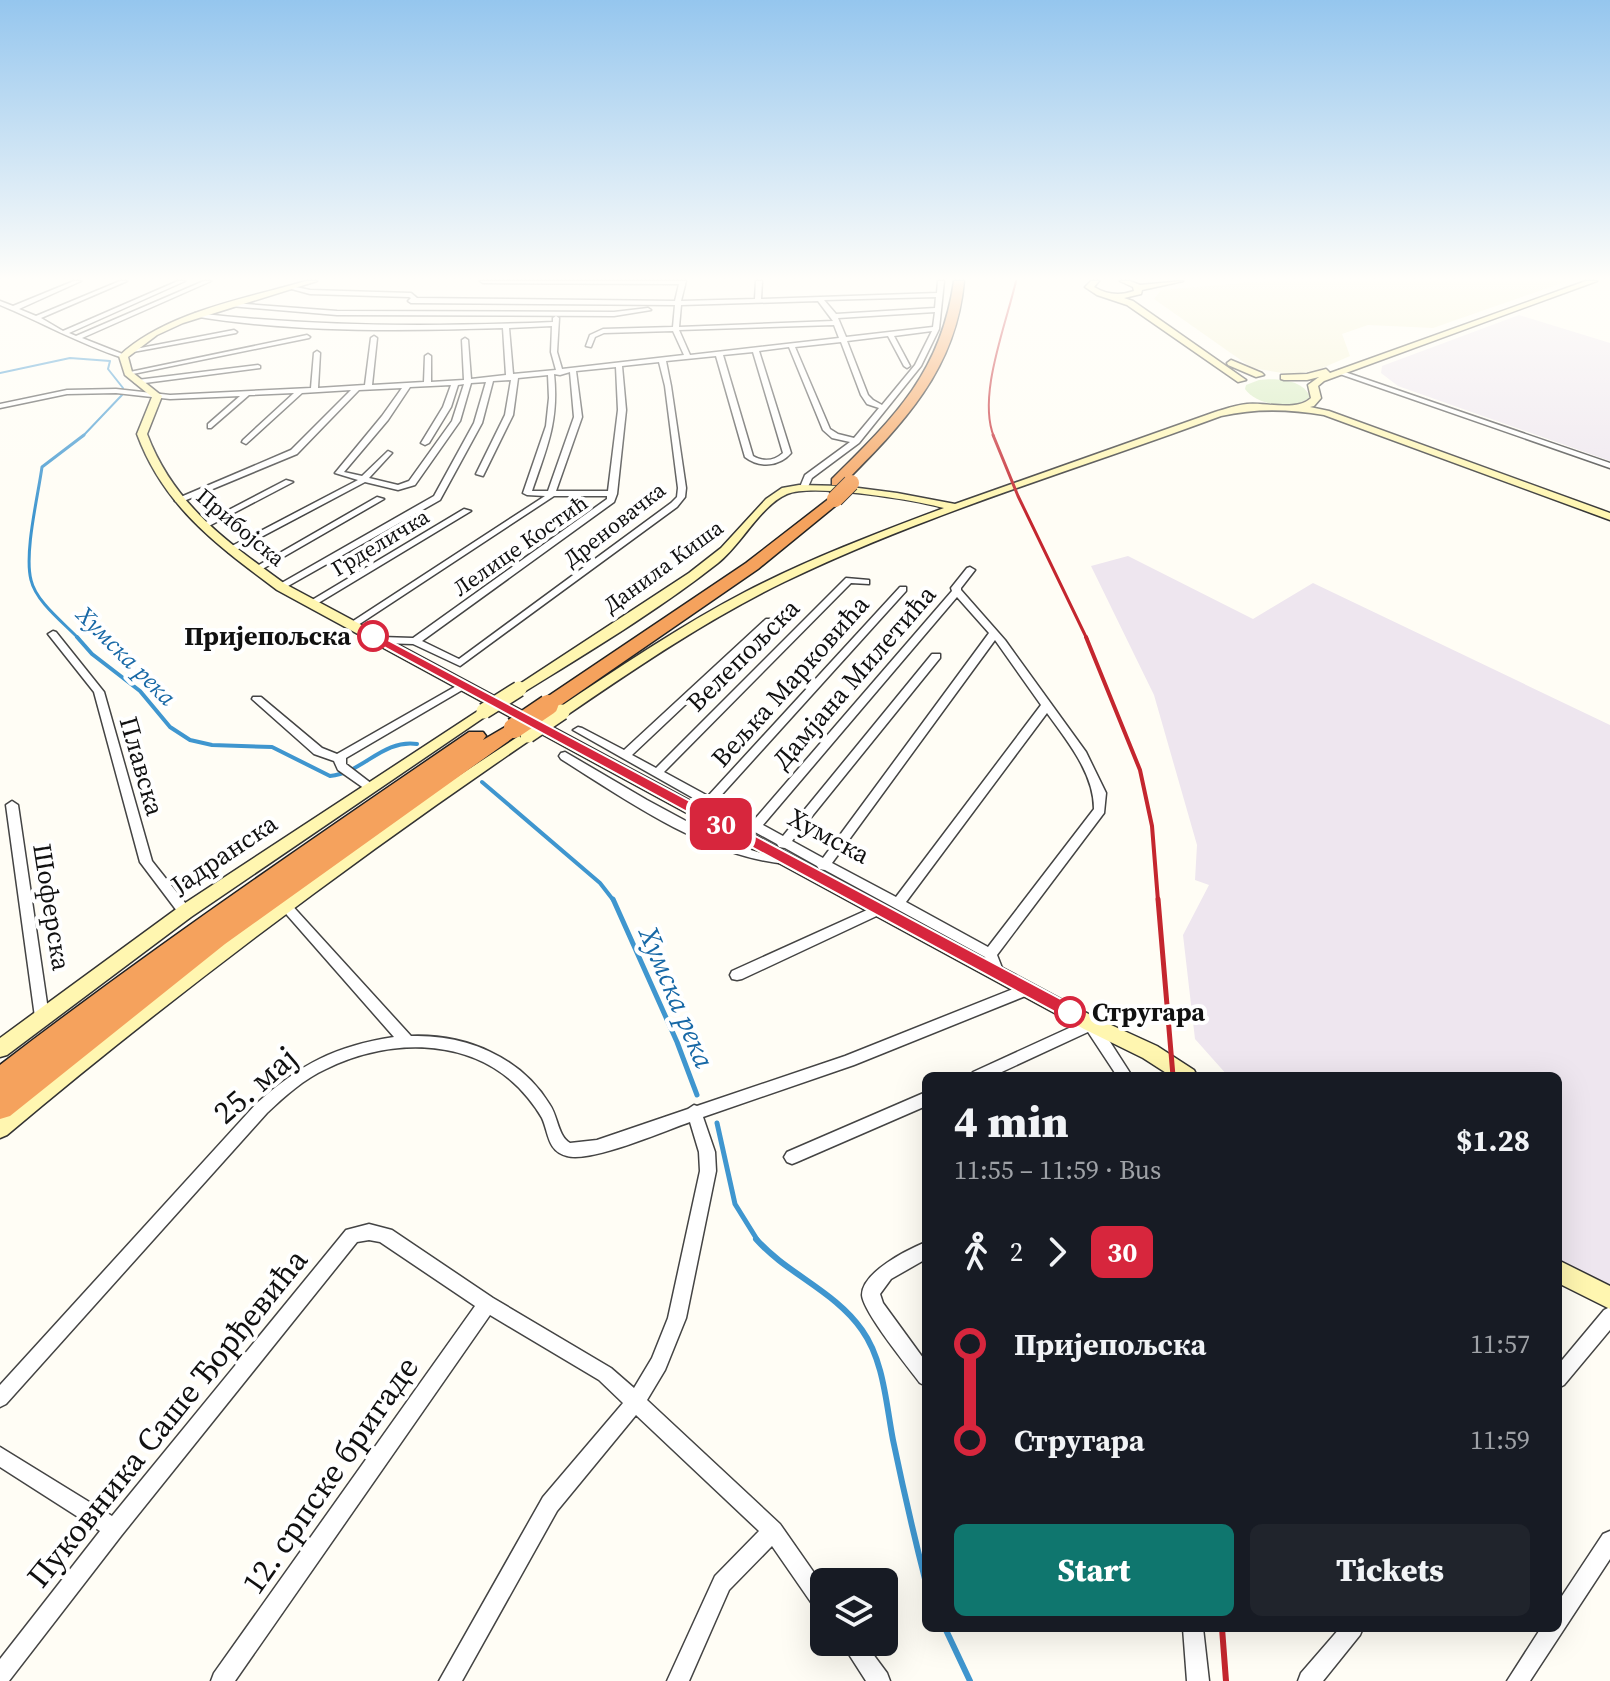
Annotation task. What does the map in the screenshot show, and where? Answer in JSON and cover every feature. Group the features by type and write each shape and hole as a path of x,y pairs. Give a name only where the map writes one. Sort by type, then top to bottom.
{"highway":[{"path":"836,490 890,428 926,380 936,359"},
{"path":"0,1081 110,994 265,880 733,580 902,433 940,380 949,359"},
{"path":"0,1107 227,929 507,724"}],"main road":[{"path":"124,359 128,373 157,396"},
{"path":"1211,359 1241,380"},
{"path":"1225,359 1315,394 1350,417 1610,515"},
{"path":"1218,414 1237,404 1240,395 1236,385 1241,380 1319,374 1360,359"},
{"path":"1293,408 1311,404 1317,381 1374,359"},
{"path":"1240,395 1273,407"},
{"name":"Прибојска","path":"157,396 142,434 156,470 179,501 204,525 231,550 281,587 465,684"},
{"path":"541,701 674,638 736,602 811,565 1000,491 1218,414 1247,407 1293,408 1329,414 1610,515"},
{"path":"804,487 926,501 955,508"},
{"name":"Данила Киша","path":"507,724 541,701 731,546 778,494 804,487"},
{"path":"907,499 951,499 1000,491"},
{"path":"926,501 932,511 928,519"},
{"name":"Хумска","path":"465,684 785,852 878,910 1091,1024 1150,1052 1181,1072"},
{"path":"0,1129 284,904 415,810 507,724"},
{"name":"Јадранска","path":"0,1049 185,912 368,787 507,724"},
{"path":"1562,1273 1610,1298"}],"street":[{"path":"128,373 195,359"},
{"path":"314,391 316,359"},
{"path":"368,388 371,359"},
{"path":"427,385 428,359"},
{"path":"407,386 339,473 362,481 408,487 456,421 468,382 466,359"},
{"path":"480,474 509,415 512,378 510,359"},
{"path":"554,359 550,426 526,491 530,495 550,496 613,494"},
{"path":"0,406 53,394 116,391 157,396 246,394 427,385 555,374 667,359"},
{"path":"721,359 749,457 755,461 772,461 787,455 758,359"},
{"path":"797,359 827,430 833,435 856,441"},
{"path":"851,359 865,395 870,402 884,408"},
{"path":"904,359 907,366"},
{"name":"Данила Киша","path":"804,487 808,477 856,441 921,359"},
{"name":"Дреновачка","path":"460,663 681,497 670,400 662,360"},
{"name":"Лелице Костић","path":"415,641 605,507 613,494 622,410 619,365"},
{"path":"137,382 258,367"},
{"path":"352,625 550,496 578,417 573,372"},
{"path":"1339,372 1610,466"},
{"path":"281,587 437,498 478,423 490,380"},
{"path":"425,443 447,407 455,383"},
{"path":"179,501 294,452 356,389"},
{"path":"246,442 300,391"},
{"path":"211,426 246,394"},
{"path":"231,550 362,481 388,453"},
{"path":"204,525 289,482"},
{"path":"256,569 380,499"},
{"name":"Грделичка","path":"312,603 467,511"},
{"name":"Дамјана Милетића","path":"754,828 957,591 956,588 970,570"},
{"name":"Велепољска","path":"657,773 849,580 866,582"},
{"name":"Вељка Марковића","path":"708,803 903,589"},
{"path":"957,591 1082,755 1100,793 1100,810 990,954 997,973"},
{"path":"625,755 769,621"},
{"name":"Плавска","path":"53,634 99,692 146,862 185,912"},
{"path":"823,866 993,635"},
{"name":"Прибојска","path":"381,640 415,641 460,663"},
{"path":"785,852 936,656"},
{"path":"345,767 350,748 465,684"},
{"path":"257,699 318,751 345,767 368,787"},
{"path":"897,905 1046,706"},
{"name":"Хумска","path":"578,730 754,828 785,852 823,866 990,954"},
{"name":"Хумска","path":"565,756 649,807 711,837 771,861 785,852"},
{"name":"Шоферска","path":"12,805 42,1017"},
{"path":"284,904 406,1040"},
{"path":"737,975 878,910"},
{"path":"450,1681 550,1504 636,1401 659,1364 677,1318 705,1191 707,1152 694,1112 849,1061 1028,989"},
{"path":"987,1072 1091,1024 1122,1072"},
{"name":"25. мај","path":"0,1398 262,1108 319,1065 372,1045 406,1040 468,1048 488,1055 521,1080 543,1108 557,1143 565,1149 597,1147 694,1112"},
{"path":"792,1157 922,1101"},
{"name":"Пуковника Саше Ђорђевића","path":"0,1676 114,1529 352,1236 376,1231 386,1236 487,1304"},
{"path":"922,1252 885,1273 871,1291 871,1299 877,1309 922,1371"},
{"path":"487,1304 605,1374 773,1531 810,1584"},
{"name":"12. српске бригаде","path":"222,1681 487,1304"},
{"path":"1562,1374 1610,1316"},
{"path":"0,1456 114,1529"},
{"path":"678,1681 722,1583 773,1531"},
{"path":"1562,1614 1610,1541"},
{"path":"1193,1632 1198,1681"},
{"path":"1309,1681 1350,1632"},
{"path":"1518,1681 1550,1632"},
{"path":"861,1656 879,1681"}],"shaded area":[{"path":"1240,359 1342,359 1294,375 1252,368"},
{"path":"1400,359 1610,359 1610,461 1398,386 1381,373 1382,366"},
{"path":"1128,556 1253,619 1313,583 1610,725 1610,1287 1562,1262 1562,1072 1224,1072 1195,1039 1183,935 1209,885 1195,880 1197,845 1154,695 1091,566"}],"green space":[{"path":"1259,380 1295,383 1310,397 1295,404 1267,403 1245,389 1246,385"}],"waterway":[{"name":"Хумска река","path":"0,373 63,359"},
{"name":"Хумска река","path":"84,435 122,395 123,388 108,369 110,361 89,359"},
{"name":"Хумска река","path":"77,637 38,596 31,580 29,555 42,467 84,435"},
{"name":"Хумска река","path":"77,637 92,654 140,691 170,727 190,740 212,745 272,747 330,776 353,769 393,746 417,744"},
{"name":"Хумска река","path":"482,782 600,883 614,901"},
{"name":"Хумска река","path":"614,901 677,1042 697,1095"},
{"name":"Хумска река","path":"717,1123 735,1204 758,1241"},
{"name":"Хумска река","path":"758,1241 838,1304 851,1316 869,1342 883,1383 922,1567"},
{"name":"Хумска река","path":"947,1632 970,1681"}],"railway":[{"path":"994,437 989,402 995,359"},
{"path":"993,435 1018,496 1087,639"},
{"path":"1086,637 1140,770 1152,826 1158,901"},
{"path":"1158,899 1173,1072"},
{"path":"1222,1632 1226,1681"}],"bus line":[{"name":"30","path":"373,636 1070,1012"}],"place":[{"name":"Пријепољска","path":"373,636"},
{"name":"Стругара","path":"1070,1012"}]}
